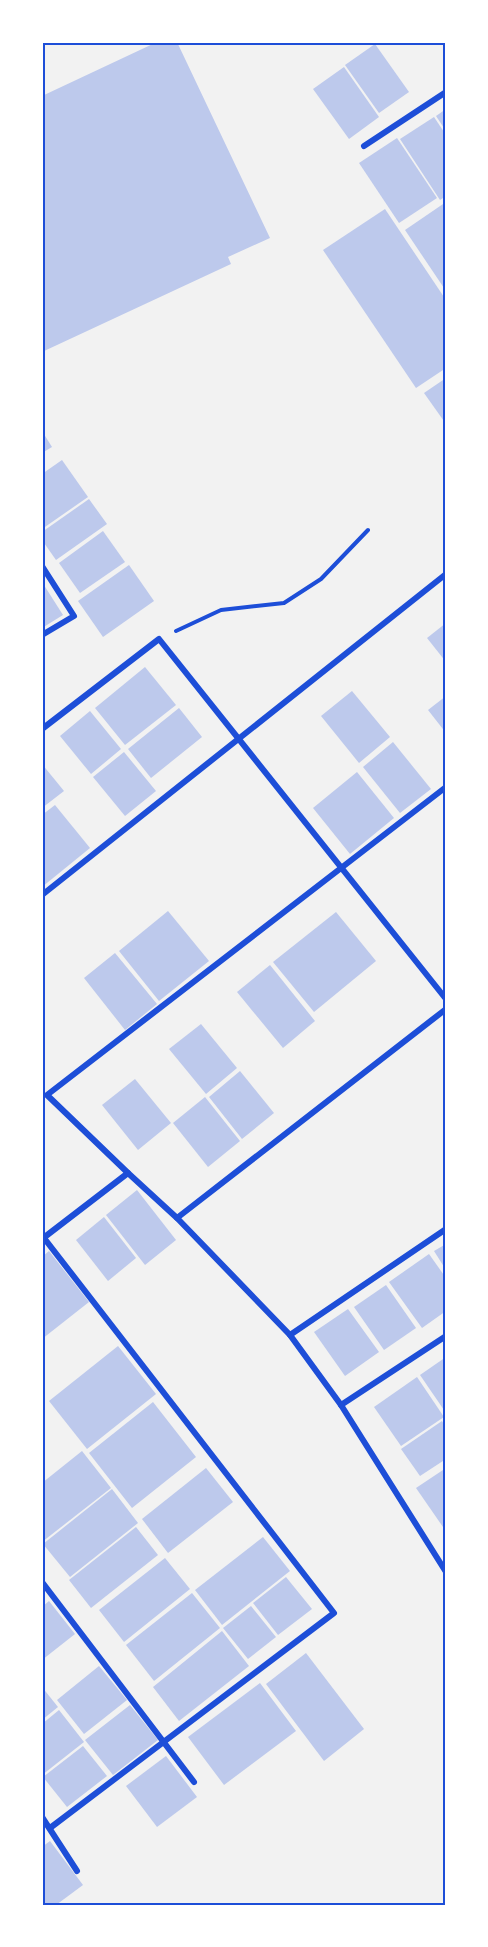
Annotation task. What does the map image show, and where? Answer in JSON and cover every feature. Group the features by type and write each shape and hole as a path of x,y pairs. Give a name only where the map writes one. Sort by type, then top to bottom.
{"street":[{"path":"364,146 446,92"},
{"path":"42,566 74,616 42,635"},
{"path":"42,895 446,574"},
{"path":"42,729 159,639 446,999"},
{"path":"446,787 344,869 44,1093 177,1218 290,1335 341,1405 446,1572"},
{"path":"177,1218 446,1009"},
{"path":"50,1828 334,1613 43,1239 128,1173"},
{"path":"290,1335 446,1229"},
{"path":"341,1405 446,1336"},
{"path":"42,1582 194,1782"},
{"path":"42,1817 77,1871"}],"path":[{"path":"159,639 221,610 284,603 321,579 368,530"}],"building":[{"path":"157,42 177,42 270,238 228,257 231,264 42,352 42,96"},
{"path":"375,44 409,92 379,113 345,65"},
{"path":"344,67 379,117 349,139 313,89"},
{"path":"446,109 446,131 436,116"},
{"path":"434,117 446,135 446,196 440,200 400,139"},
{"path":"397,138 437,198 399,223 359,163"},
{"path":"446,202 446,291 405,230"},
{"path":"385,209 446,300 446,368 416,388 323,250"},
{"path":"446,378 446,424 424,393"},
{"path":"42,431 52,447 42,453"},
{"path":"62,460 88,497 42,529 42,474"},
{"path":"89,499 107,524 56,560 42,540 42,532"},
{"path":"103,531 125,562 80,593 59,563"},
{"path":"129,565 154,601 103,637 78,601"},
{"path":"42,582 63,615 42,628"},
{"path":"446,623 446,662 427,638"},
{"path":"145,667 176,705 125,745 95,708"},
{"path":"352,691 390,737 359,763 321,716"},
{"path":"446,696 446,733 428,710"},
{"path":"179,708 202,737 151,778 128,749"},
{"path":"90,711 121,749 91,774 60,736"},
{"path":"393,742 431,789 400,813 363,767"},
{"path":"124,752 156,791 125,816 93,777"},
{"path":"42,764 64,791 42,808"},
{"path":"357,772 394,818 350,854 313,808"},
{"path":"55,805 90,848 42,887 42,815"},
{"path":"168,911 209,961 159,1001 119,951"},
{"path":"336,912 376,961 314,1012 273,962"},
{"path":"115,953 157,1004 125,1030 84,978"},
{"path":"270,965 315,1021 283,1048 237,992"},
{"path":"201,1024 237,1068 206,1094 169,1049"},
{"path":"240,1071 274,1113 242,1139 209,1097"},
{"path":"135,1079 171,1123 138,1150 102,1105"},
{"path":"205,1097 240,1141 208,1167 173,1123"},
{"path":"137,1190 176,1240 145,1265 106,1215"},
{"path":"104,1217 136,1258 108,1281 76,1240"},
{"path":"446,1244 446,1270 434,1251"},
{"path":"49,1251 89,1302 42,1339 42,1257"},
{"path":"429,1254 446,1278 446,1311 422,1328 389,1282"},
{"path":"386,1285 416,1328 384,1350 354,1307"},
{"path":"348,1309 379,1352 345,1376 314,1332"},
{"path":"118,1346 156,1394 87,1449 49,1401"},
{"path":"446,1357 446,1413 420,1375"},
{"path":"417,1377 444,1417 401,1446 374,1407"},
{"path":"153,1402 196,1457 132,1508 89,1453"},
{"path":"442,1421 446,1428 446,1459 420,1476 401,1449"},
{"path":"82,1451 111,1488 42,1542 42,1483"},
{"path":"206,1468 233,1502 168,1553 142,1519"},
{"path":"446,1468 446,1525 443,1527 416,1488"},
{"path":"112,1489 138,1523 70,1577 43,1544"},
{"path":"136,1527 158,1555 91,1608 69,1580"},
{"path":"263,1537 290,1571 222,1625 195,1590"},
{"path":"165,1558 190,1589 124,1642 99,1610"},
{"path":"286,1577 312,1609 278,1635 253,1603"},
{"path":"192,1593 220,1628 154,1681 126,1645"},
{"path":"49,1601 75,1634 42,1660 42,1607"},
{"path":"251,1606 276,1637 248,1659 223,1628"},
{"path":"222,1631 249,1666 179,1721 153,1687"},
{"path":"306,1653 364,1729 324,1761 266,1684"},
{"path":"99,1666 127,1700 84,1734 57,1700"},
{"path":"260,1683 296,1731 224,1785 188,1737"},
{"path":"42,1687 58,1707 42,1720"},
{"path":"130,1705 158,1740 113,1775 85,1740"},
{"path":"59,1710 84,1742 42,1775 42,1724"},
{"path":"83,1746 107,1776 67,1807 43,1777"},
{"path":"166,1756 197,1797 157,1827 126,1786"},
{"path":"50,1841 83,1885 56,1905 42,1905 42,1847"}]}
